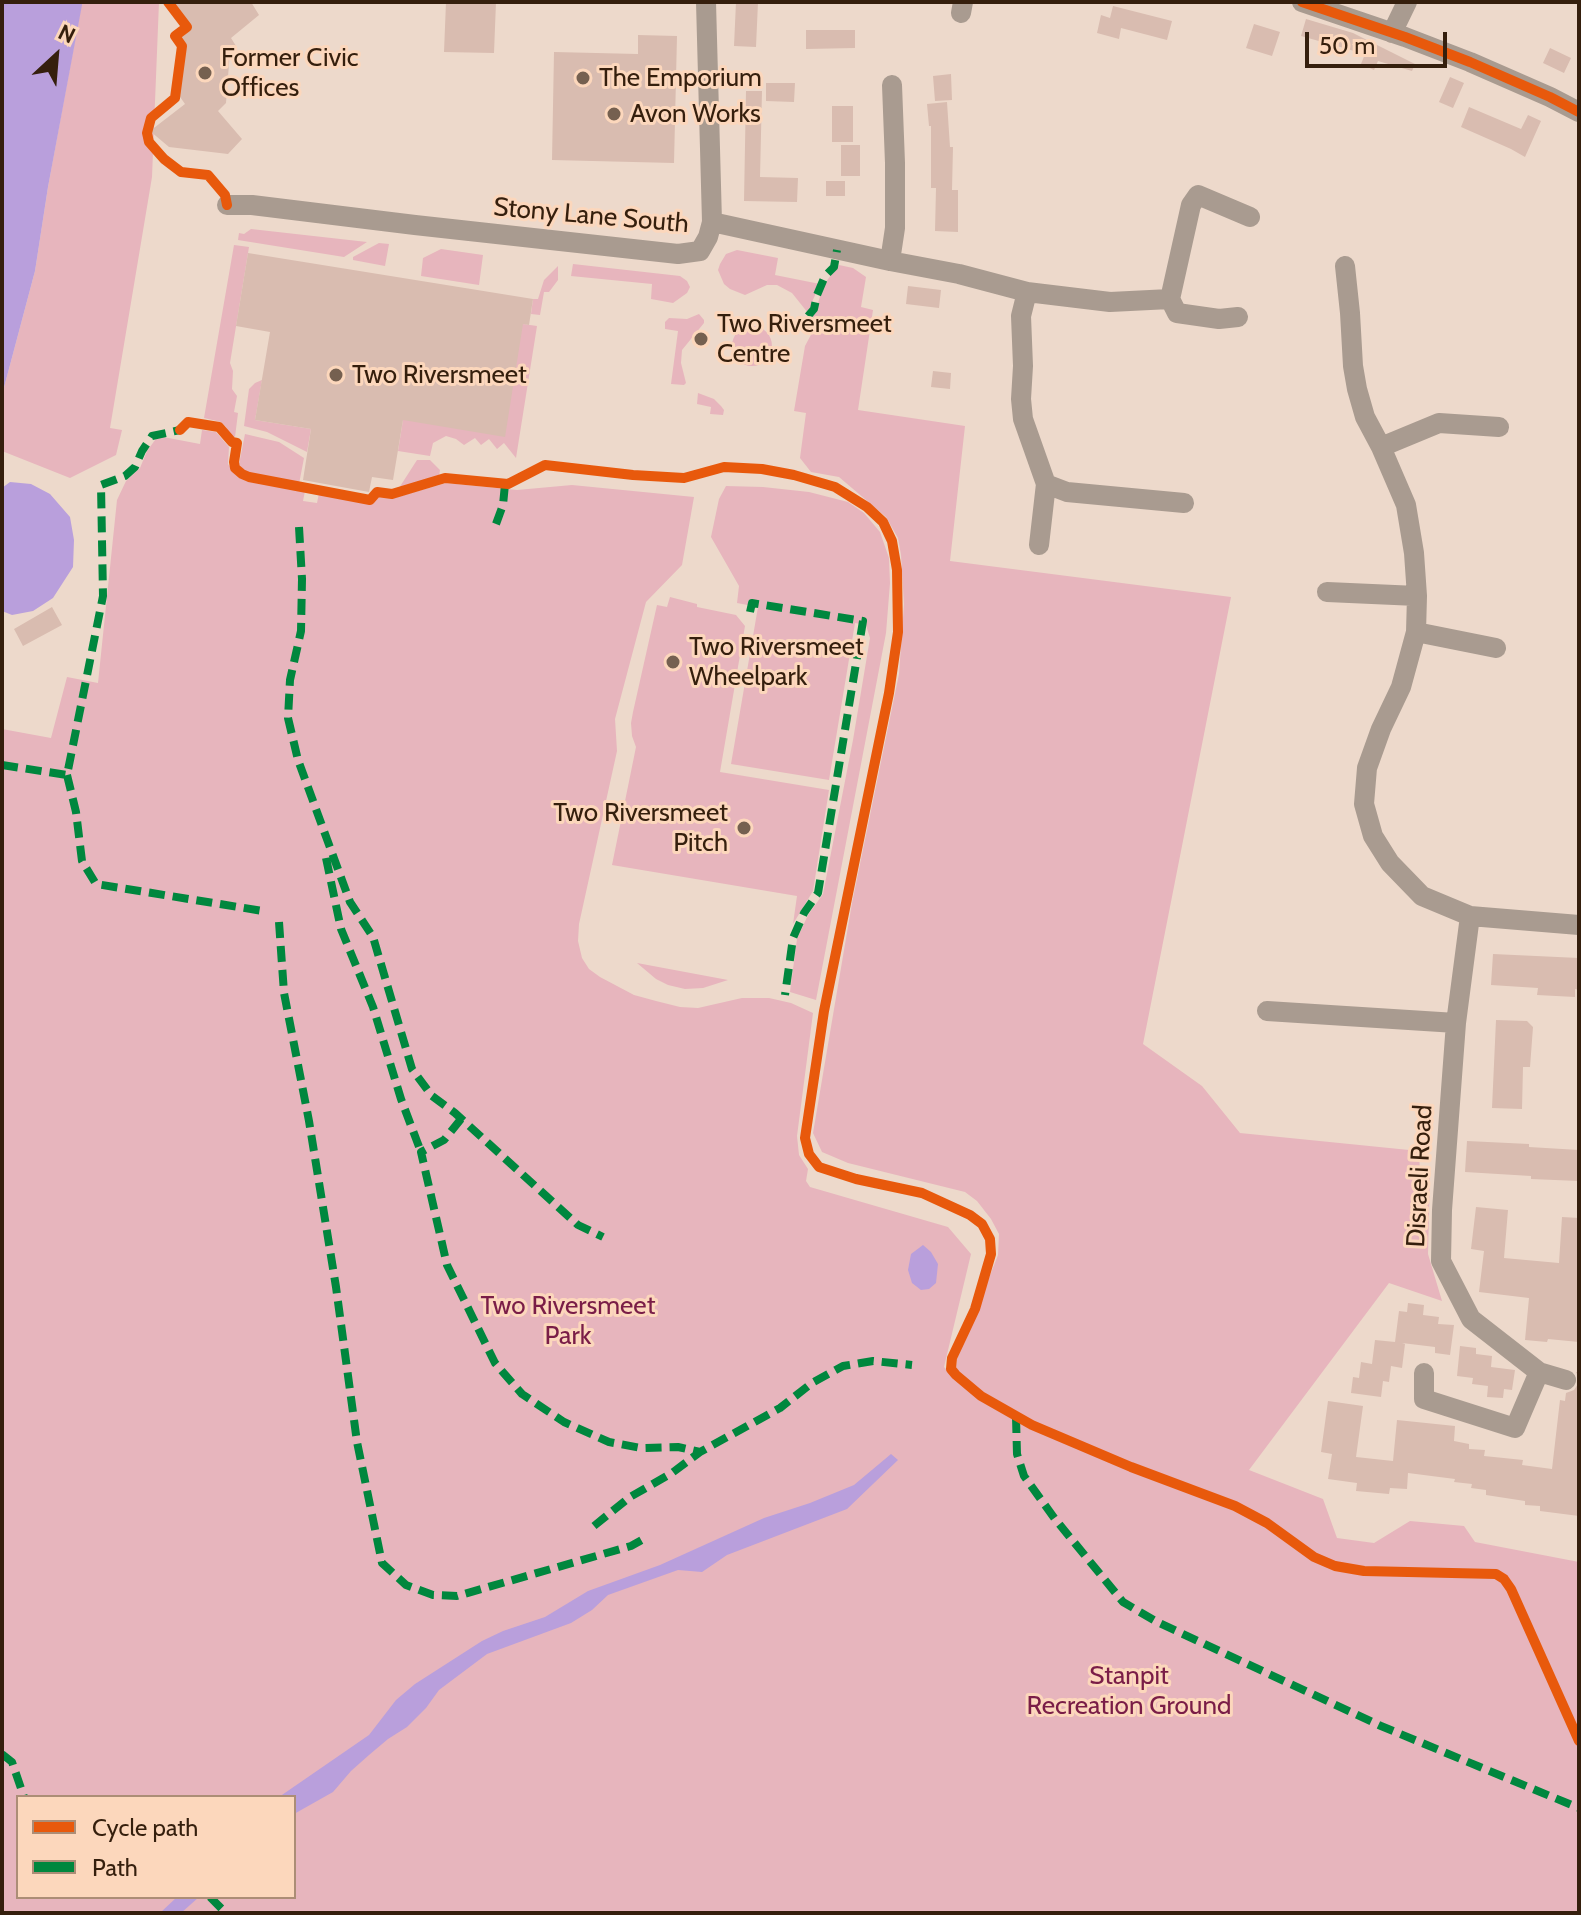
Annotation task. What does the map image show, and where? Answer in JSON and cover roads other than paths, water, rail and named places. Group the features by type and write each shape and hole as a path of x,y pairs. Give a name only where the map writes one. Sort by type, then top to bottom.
{"street":[{"name":"Stony Lane South","path":"227,205 252,205 678,254 700,251 712,222 706,2"},
{"path":"1302,2 1470,62 1579,112"},
{"path":"1392,33 1407,2"},
{"path":"890,261 895,228 892,85"},
{"path":"1238,317 1219,319 1177,313 1170,299 1191,205 1198,195 1250,217"},
{"path":"712,222 959,274 1027,292 1110,302 1170,299"},
{"path":"1345,266 1355,378 1365,417 1406,505 1417,596 1416,632 1401,687 1367,768 1364,804 1373,836 1390,863 1422,896 1470,916 1579,925"},
{"path":"1027,292 1021,316 1021,399 1023,419 1046,484 1039,545"},
{"path":"1381,447 1439,423 1499,427"},
{"path":"1046,484 1067,492 1184,503"},
{"path":"1327,592 1417,596"},
{"path":"1416,632 1496,648"},
{"name":"Disraeli Road","path":"1470,916 1456,1023 1441,1261 1471,1319 1539,1372 1566,1380"},
{"path":"1267,1011 1456,1023"},
{"path":"1424,1373 1424,1399 1515,1428 1539,1372"}],"place":[{"name":"Former Civic Offices","path":"205,73"},
{"name":"The Emporium","path":"583,78"},
{"name":"Avon Works","path":"614,114"},
{"name":"Two Riversmeet Centre","path":"701,339"},
{"name":"Two Riversmeet","path":"336,375"},
{"name":"Two Riversmeet Wheelpark","path":"673,662"},
{"name":"Two Riversmeet Pitch","path":"744,828"}],"park label":[{"name":"Two Riversmeet Park","path":"568,1321"},
{"name":"Stanpit Recreation Ground","path":"1129,1691"}]}
